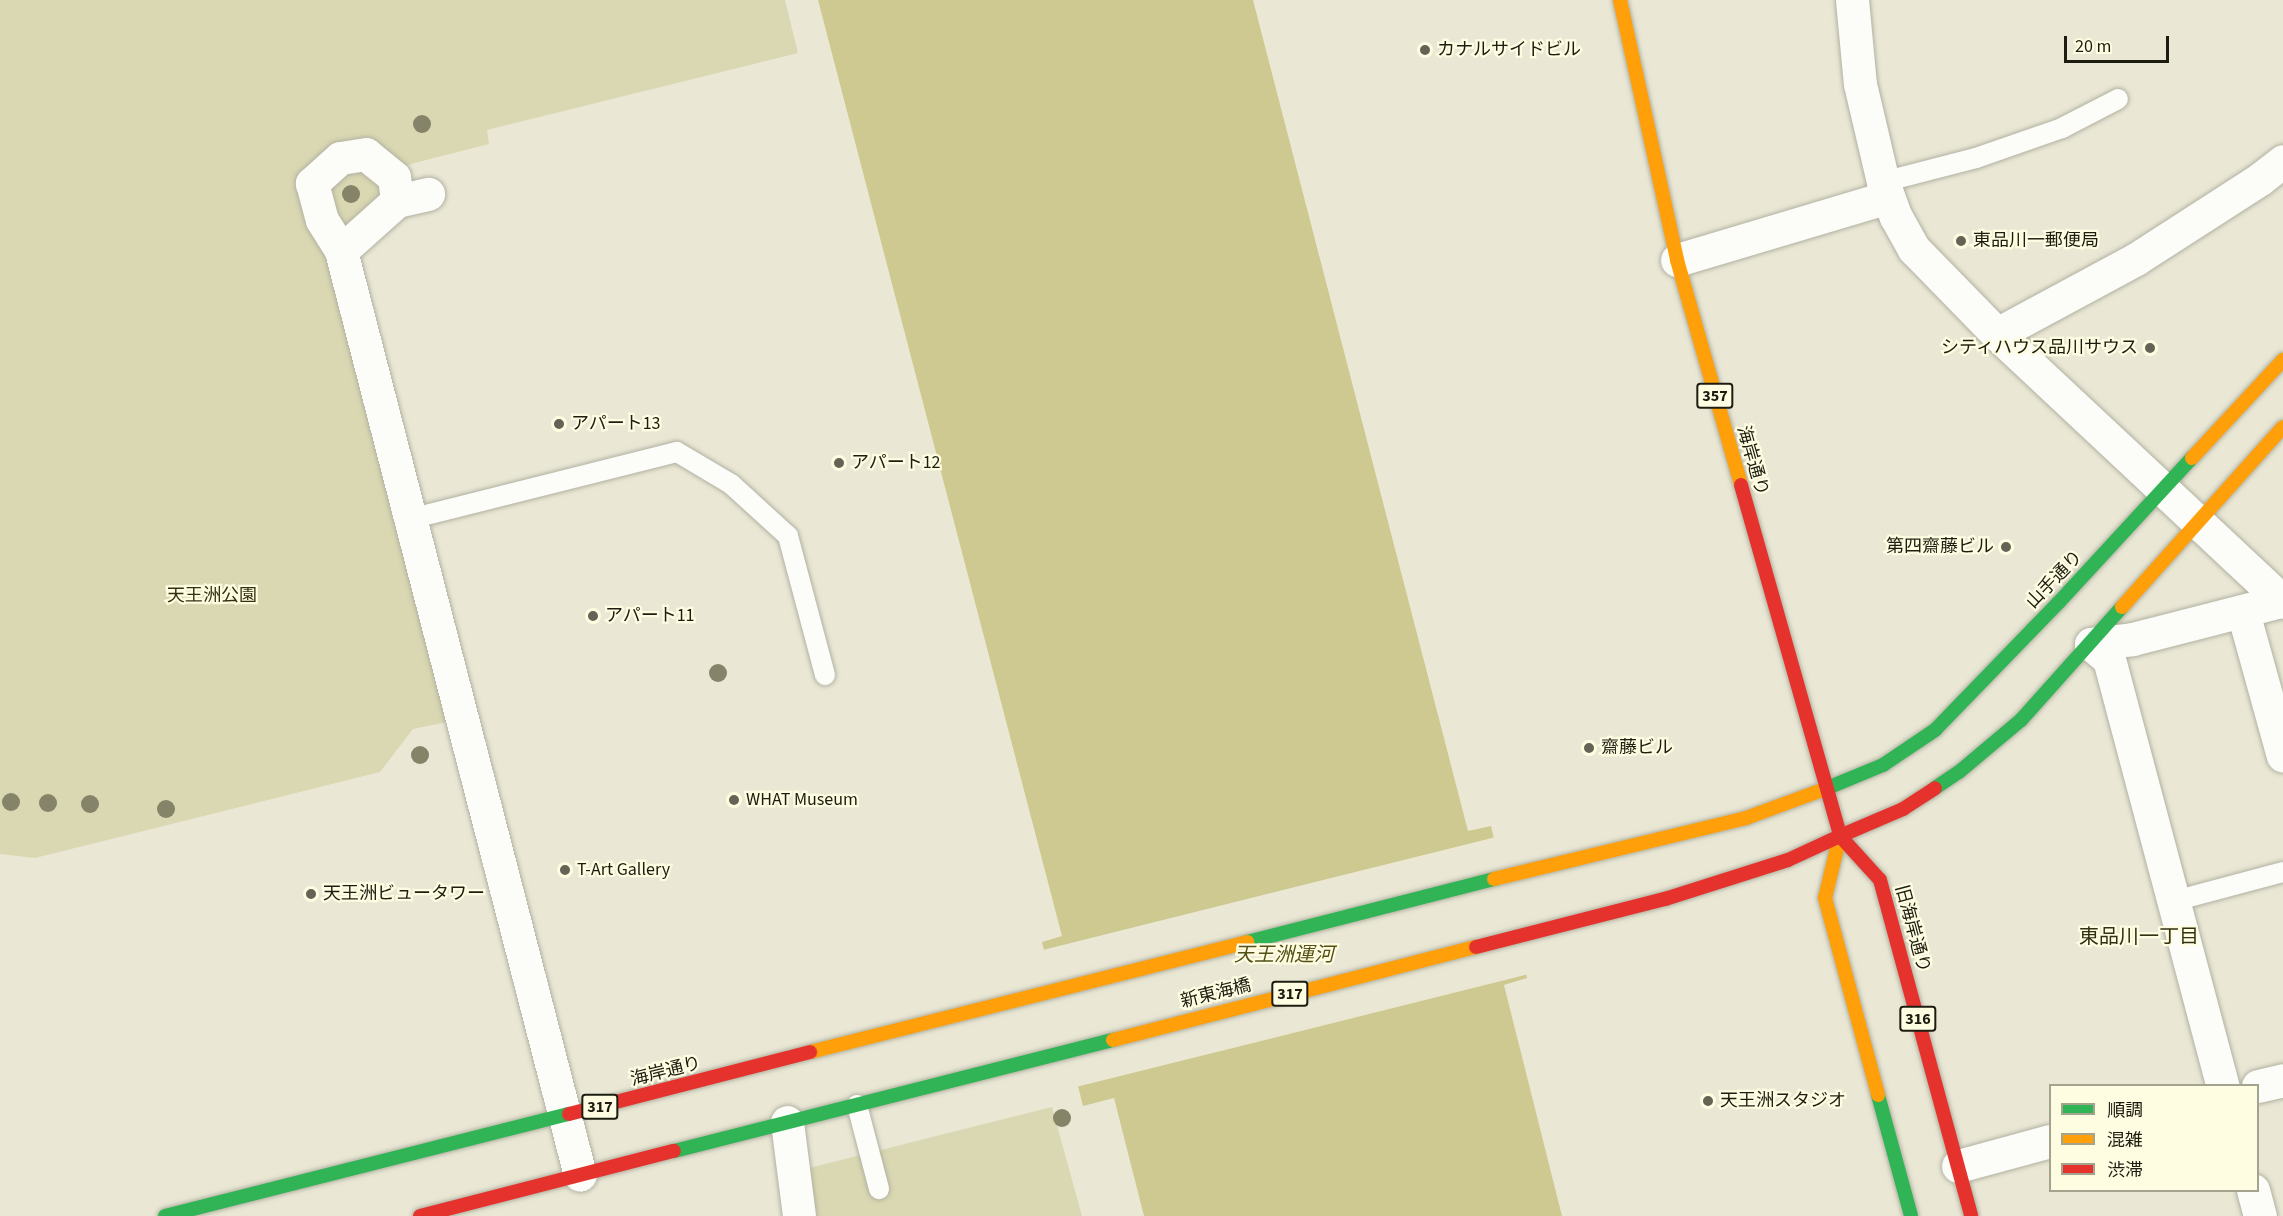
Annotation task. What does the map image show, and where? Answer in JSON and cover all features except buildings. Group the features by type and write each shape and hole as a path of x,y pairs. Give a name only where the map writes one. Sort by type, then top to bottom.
{"main road":[{"name":"海岸通り","path":"1620,0 1652,157 1677,260 1840,836"},
{"name":"山手通り","path":"1825,789 1883,765 1935,730 2163,492 2283,360"},
{"path":"1911,1216 1825,898 1840,836 1903,809 1959,772 2021,720 2283,427"},
{"name":"海岸通り","path":"165,1216 1514,874 1746,818 1825,789"},
{"name":"新東海橋","path":"857,1105 1665,899 1788,860 1840,836"},
{"name":"旧海岸通り","path":"1840,836 1880,880 1971,1216"},
{"name":"317","path":"420,1216 857,1105"}],"street":[{"path":"1852,0 1860,84 1886,189 1914,249 1997,334 2282,602"},
{"path":"341,251 412,198 394,177 366,154 340,158 312,183 322,220 341,251 580,1175"},
{"path":"1997,334 2136,259 2283,161"},
{"path":"1677,260 1886,189"},
{"path":"2091,644 2133,639 2282,602"},
{"path":"2243,612 2283,756"},
{"path":"2091,644 2109,659 2222,1084"},
{"path":"2259,1086 2283,1080"},
{"path":"787,1122 790,1161 799,1216"},
{"path":"1958,1166 2049,1141"},
{"path":"2253,1192 2260,1216"}],"lane":[{"path":"1886,189 2062,128 2118,99"},
{"path":"410,519 677,452 731,484 788,536 825,675"},
{"path":"2174,901 2283,872"},
{"path":"857,1105 879,1189"}],"green space":[{"name":"天王洲公園","path":"0,0 785,0 798,53 487,130 489,144 395,168 397,201 341,251 462,719 413,729 380,772 35,858 0,854"},
{"path":"1052,1107 1082,1216 817,1216 809,1168"}],"water":[{"name":"天王洲運河","path":"818,0 1253,0 1468,831 1491,826 1527,978 1504,985 1562,1216 1144,1216 1114,1098 1083,1106 1042,942 1062,936"}],"pier":[{"path":"1496,837 1530,974 1075,1087 1041,950"}],"traffic: fast":[{"path":"1825,789 1883,765 1935,730 2059,602 2192,458"},
{"path":"1935,788 1959,772 2021,720 2122,607"},
{"path":"1247,942 1494,879"},
{"path":"674,1151 1113,1040"},
{"path":"1878,1095 1911,1216"},
{"path":"165,1216 569,1114"}],"traffic: slow":[{"path":"1620,0 1677,260 1741,485"},
{"path":"2192,458 2283,360"},
{"path":"2122,607 2283,427"},
{"path":"1494,879 1746,818 1825,789"},
{"path":"1840,836 1825,898 1878,1095"},
{"path":"810,1052 1247,942"},
{"path":"1113,1040 1476,947"}],"traffic: jam":[{"path":"1741,485 1840,836 1903,809 1935,788"},
{"path":"1840,836 1880,880 1971,1216"},
{"path":"1476,947 1665,899 1788,860 1840,836"},
{"path":"569,1114 810,1052"},
{"path":"420,1216 674,1151"}],"place":[{"name":"カナルサイドビル","path":"1425,50"},
{"name":"東品川一郵便局","path":"1961,241"},
{"name":"シティハウス品川サウス","path":"2150,348"},
{"name":"アパート13","path":"559,424"},
{"name":"アパート12","path":"839,463"},
{"name":"第四齋藤ビル","path":"2006,547"},
{"name":"アパート11","path":"593,616"},
{"name":"齋藤ビル","path":"1589,748"},
{"name":"WHAT Museum","path":"734,800"},
{"name":"T-Art Gallery","path":"565,870"},
{"name":"天王洲ビュータワー","path":"311,894"},
{"name":"天王洲スタジオ","path":"1708,1101"}],"district":[{"name":"東品川一丁目","path":"2139,937"}]}
